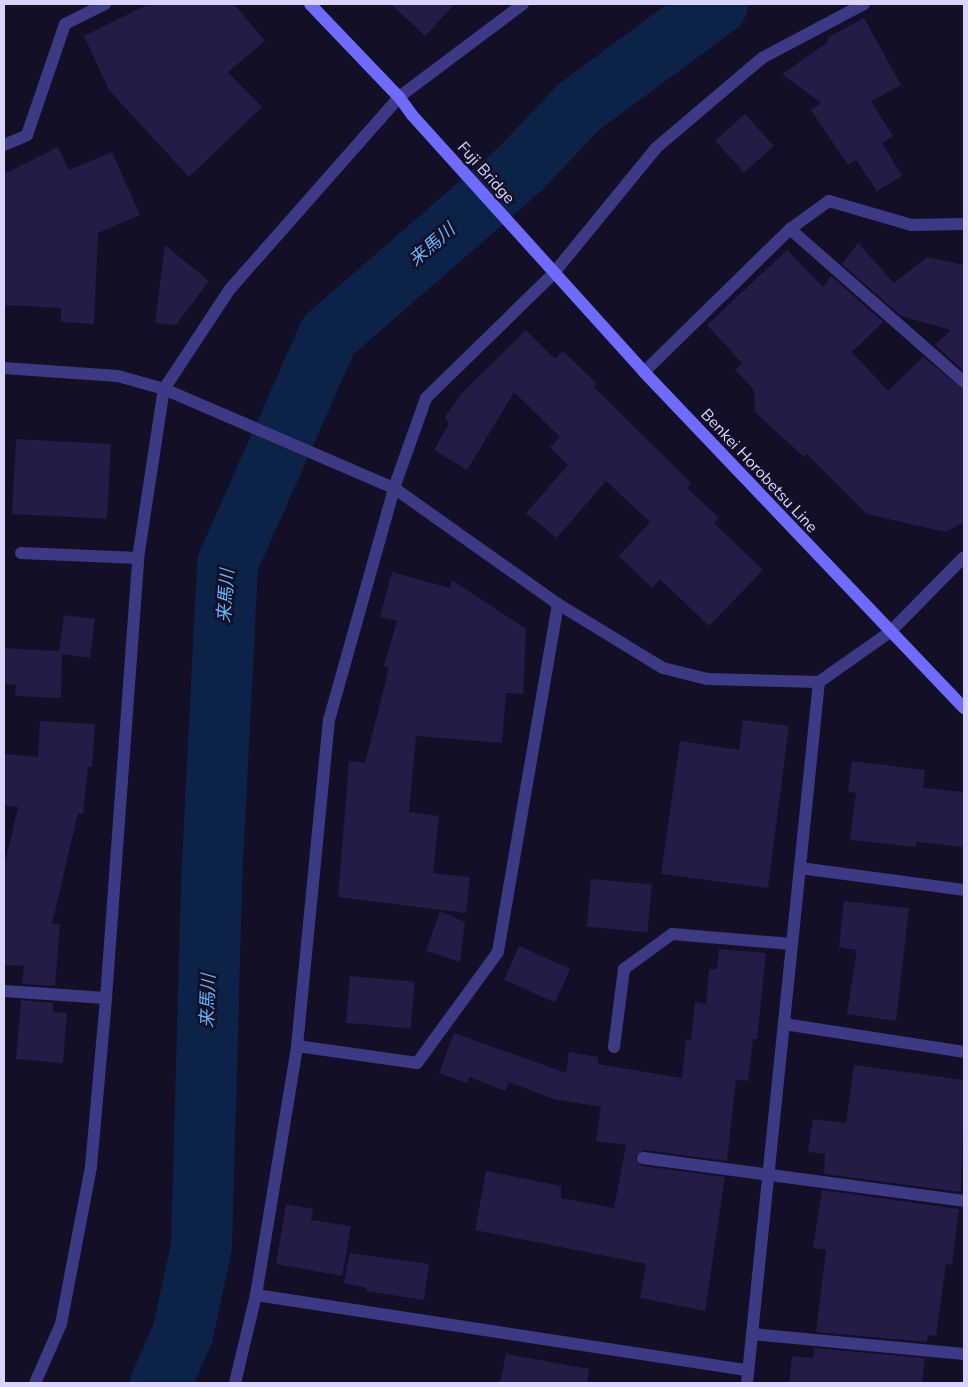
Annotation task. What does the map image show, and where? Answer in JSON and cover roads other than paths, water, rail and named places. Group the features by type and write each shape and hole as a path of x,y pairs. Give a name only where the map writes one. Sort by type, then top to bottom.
{"main road":[{"path":"310,4 399,97"},
{"name":"Fuji Bridge","path":"399,97 412,116 535,252"},
{"name":"Benkei Horobetsu Line","path":"535,252 644,372 964,708"}],"street":[{"path":"4,145 27,135 65,24 106,4"},
{"path":"35,1383 62,1324 89,1177 106,998 138,558 164,389 230,289 399,97 523,4"},
{"path":"235,1383 256,1295 297,1046 329,720 394,488 426,398 553,274 656,148 762,58 864,4"},
{"path":"644,372 790,229 829,201 911,225 964,224"},
{"path":"790,229 964,382"},
{"path":"4,368 118,376 164,389 394,488 558,604 663,668 707,679 819,682 890,632 964,557"},
{"path":"21,553 138,558"},
{"path":"297,1046 417,1063 498,952 558,604"},
{"path":"256,1295 748,1377 819,682"},
{"path":"800,868 964,890"},
{"path":"614,1047 624,970 672,934 792,944"},
{"path":"4,991 106,998"},
{"path":"784,1024 964,1052"},
{"path":"643,1158 964,1201"},
{"path":"752,1334 964,1354"}],"waterway":[{"name":"来馬川","path":"160,1383 182,1334 201,1245 211,882 227,563 328,335 521,167 578,107 717,4"}]}
